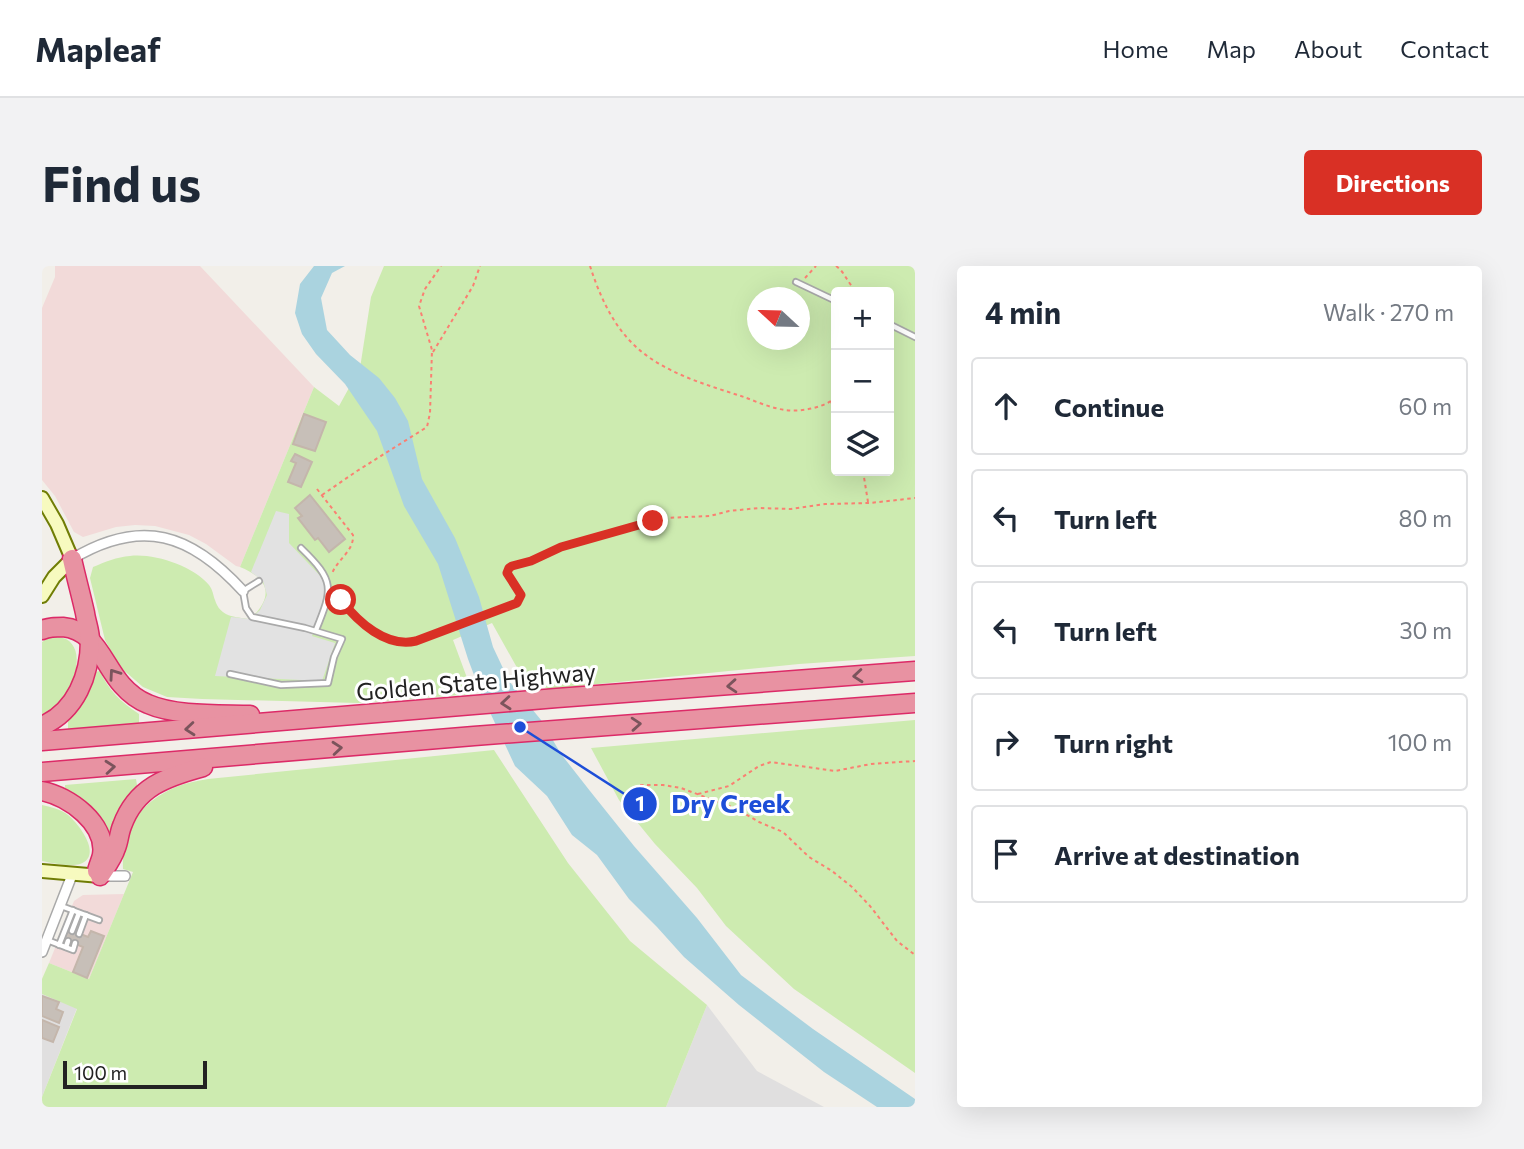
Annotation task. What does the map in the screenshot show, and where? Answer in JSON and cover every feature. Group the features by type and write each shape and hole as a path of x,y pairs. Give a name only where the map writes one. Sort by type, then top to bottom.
{"highway":[{"path":"42,726 57,718 75,698 86,673 90,638 72,559"},
{"path":"42,630 48,627 66,627 90,638 122,685 145,703 159,709 316,719"},
{"name":"Golden State Highway","path":"42,741 915,671"},
{"path":"42,772 915,703"},
{"path":"97,876 111,860 127,814 144,792 172,775 241,756"},
{"path":"42,791 73,804 98,832 102,855 97,876"}],"street":[{"path":"42,498 72,559"},
{"path":"42,596 54,577 72,559 103,542 147,536 178,542 204,555 243,591"},
{"path":"42,871 72,875 125,876"},
{"path":"42,951 72,875"}],"lane":[{"path":"798,283 831,299"},
{"path":"894,326 915,337"},
{"path":"302,548 320,567 328,586 328,600 316,630"},
{"path":"230,674 281,685 328,683 334,657 342,639 316,630 252,617 246,608 243,591 259,581"},
{"path":"60,906 99,920"},
{"path":"59,944 73,910"},
{"path":"72,931 79,913"},
{"path":"79,934 86,915"},
{"path":"47,940 72,950 75,943"},
{"path":"66,947 68,941"}],"path":[{"path":"322,495 428,425 432,357 419,306 425,289 441,266"},
{"path":"432,357 435,347 473,286 480,266"},
{"path":"590,266 607,306 624,335 660,364 716,388 778,409 800,410 831,402"},
{"path":"798,283 816,266"},
{"path":"836,266 852,287"},
{"path":"864,476 869,503"},
{"path":"317,489 354,539 351,547 334,567 332,576"},
{"path":"335,588 345,605 378,635 404,643 416,641 517,603 520,592 508,575 509,568 561,547 663,519 702,517 760,508 791,509 825,503 869,503 915,498"},
{"path":"696,794 729,786 759,766 771,762 835,771 872,764 915,761"},
{"path":"640,785 675,786 737,809 783,832 809,856 852,887 897,941 915,955"}],"shaded area":[{"path":"55,266 200,266 314,387 240,567 189,535 155,526 116,527 83,537 74,532 55,496 42,480 42,308 55,277"},
{"path":"276,511 289,514 289,543 326,582 327,598 312,636 335,643 322,681 215,676 231,617 250,619 260,610 267,595 263,581 251,572"},
{"path":"124,894 89,979 49,963 74,901 83,895"},
{"path":"42,994 77,1008 42,1097"},
{"path":"707,1005 757,1071 824,1107 666,1107"}],"green space":[{"path":"384,266 915,266 915,656 799,664 548,689 520,673 492,623 453,640 473,694 358,703 167,697 143,687 120,667 105,640 90,578 93,567 130,556 172,562 202,578 209,585 217,606 224,613 250,619 263,603 265,589 258,577 240,567 314,387 339,406 360,368 371,297"},
{"path":"50,637 66,639 76,651 77,659 74,677 63,699 42,716 42,642"},
{"path":"100,671 116,695 139,714 139,726 68,731 68,717 95,672"},
{"path":"915,720 915,1073 794,989 726,926 697,888 655,844 619,800 591,748"},
{"path":"494,750 568,863 630,941 707,1005 666,1107 42,1107 42,1097 77,1009 42,994 42,979 49,963 89,979 133,872 123,869 125,842 129,830 135,819 152,801 176,787 208,779"},
{"path":"136,779 138,791 112,835 106,837 65,795 65,785"},
{"path":"42,805 62,811 77,825 89,847 87,860 72,865 42,861"}],"water":[{"path":"314,266 345,266 332,273 321,298 327,330 350,355 379,378 408,421 422,479 455,538 479,597 493,647 509,681 541,720 561,754 741,975 813,1029 915,1099 915,1107 877,1107 824,1072 739,1005 684,957 629,899 597,855 572,835 547,796 515,766 480,691 438,564 404,506 377,431 345,384 316,354 302,334 295,313 300,284"}],"building":[{"path":"304,414 326,422 315,451 293,444"},
{"path":"295,454 312,462 301,487 288,482 296,463 291,461"},
{"path":"310,495 345,539 329,552 318,538 315,540 298,518 302,516 295,508"},
{"path":"68,929 88,937 91,931 104,936 87,978 73,972 83,947 64,939"},
{"path":"42,996 59,1002 56,1009 63,1012 59,1023 42,1016"},
{"path":"42,1020 59,1027 53,1042 42,1038"}],"place":[{"name":"Dry Creek","path":"520,727"}],"route":[{"path":"341,600 378,635 398,642 416,641 517,603 521,595 507,573 512,566 531,561 561,547 653,521"}]}
